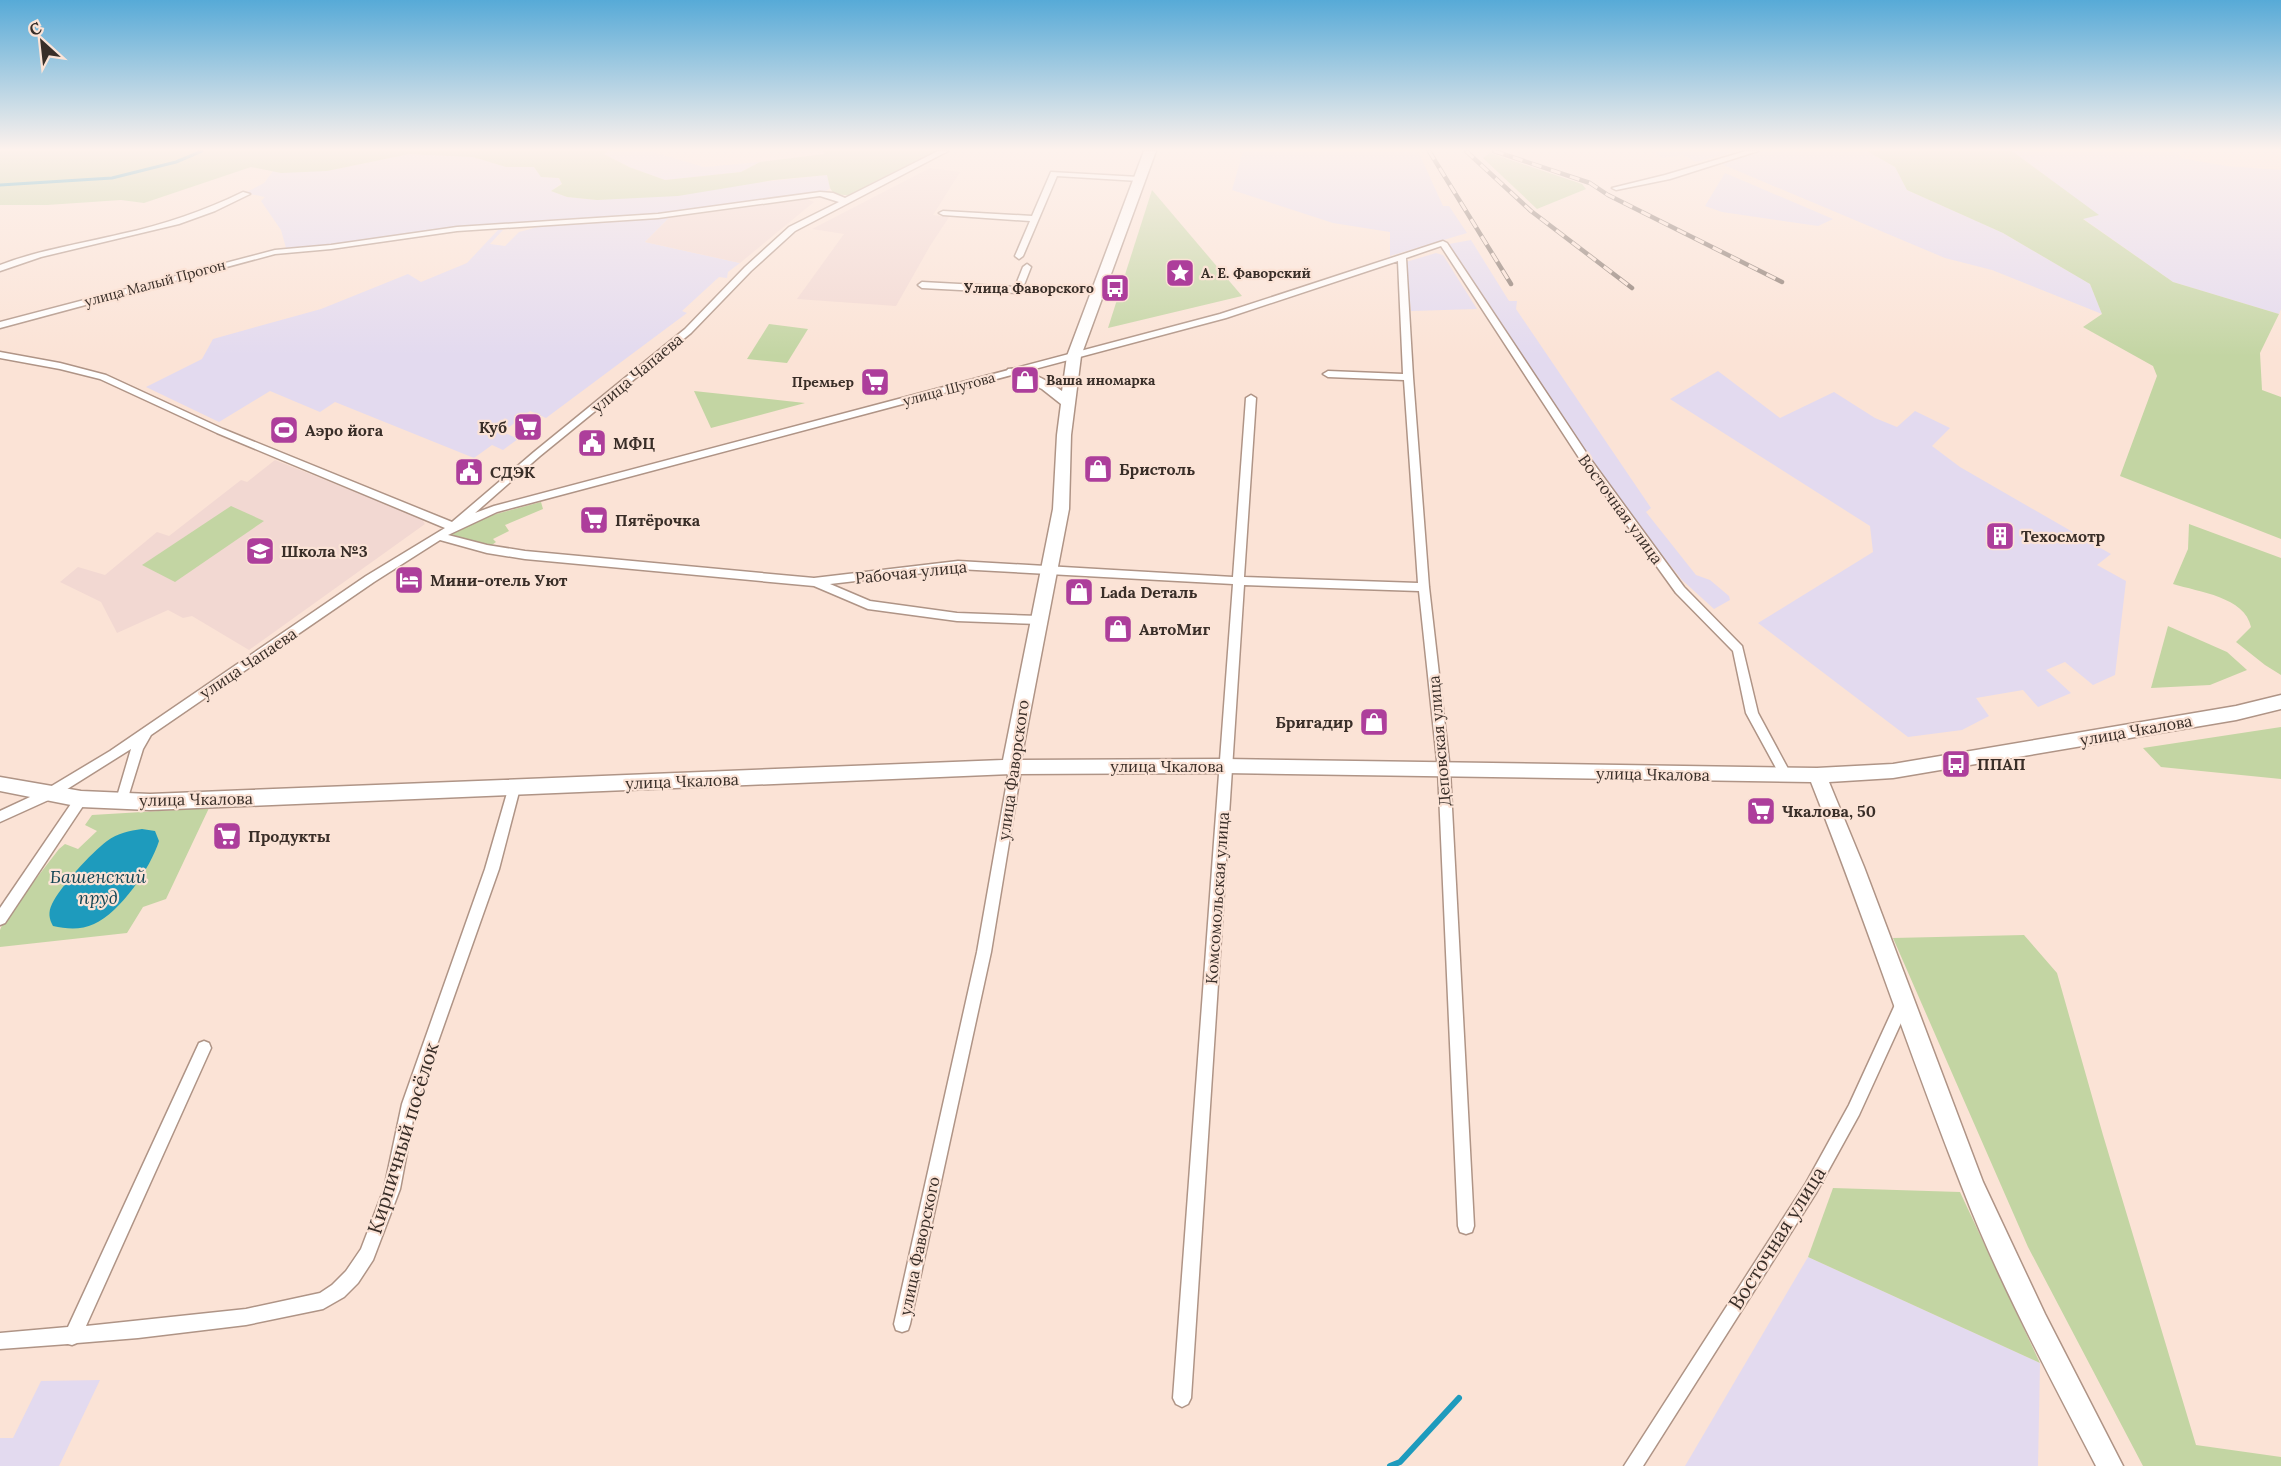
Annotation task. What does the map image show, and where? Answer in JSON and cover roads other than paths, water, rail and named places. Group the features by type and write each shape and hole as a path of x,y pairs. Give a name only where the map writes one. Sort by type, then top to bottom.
{"main road":[{"name":"улица Фаворского","path":"1011,767 1012,749 1050,569 1060,509 1074,356 1124,219"},
{"path":"1013,372 1041,383 1068,403"},
{"name":"улица Чкалова","path":"0,784 81,800 150,802 1011,767 1226,766 1817,775 1893,771 2236,713 2281,702"},
{"path":"1817,775 1854,867 1973,1187 2036,1323 2110,1466"}],"street":[{"path":"0,268 56,249 102,241 184,219"},
{"name":"улица Малый Прогон","path":"0,325 275,252 457,229 605,219"},
{"name":"улица Чапаева","path":"0,817 48,794 147,732 370,579 453,527 537,454 688,331 748,269 792,229 812,219"},
{"path":"1019,256 1034,219"},
{"name":"улица Шутова","path":"453,527 494,509 1224,316 1443,243"},
{"name":"Восточная улица","path":"1443,243 1587,462 1666,572 1680,590 1738,649 1752,712 1786,776"},
{"name":"Деповская улица","path":"1402,257 1408,377 1424,587 1444,770 1466,1226"},
{"path":"922,285 1018,290 1027,267"},
{"path":"0,355 103,377 220,430 453,527"},
{"path":"1328,374 1408,377"},
{"name":"Комсомольская улица","path":"1182,1398 1251,398"},
{"name":"Рабочая улица","path":"438,536 487,549 525,555 814,582 958,565 1239,581 1424,587"},
{"path":"814,582 868,605 957,617 1039,620"},
{"path":"122,800 137,749 147,732"},
{"name":"улица Фаворского","path":"902,1324 984,952 1014,776 1011,767"},
{"name":"Кирпичный посёлок","path":"0,1341 72,1337 246,1317 322,1301 338,1291 352,1277 367,1254 392,1189 409,1104 492,868 513,792 510,788"},
{"path":"0,919 81,800"},
{"name":"Восточная улица","path":"1633,1466 1810,1188 1854,1110 1904,1000"},
{"path":"72,1337 204,1048"}],"water":[{"name":"Башенский пруд","path":"142,829 155,831 159,841 142,876 124,900 104,918 89,926 63,928 53,926 50,915 51,907 62,888 77,870 111,838"}],"waterway":[{"path":"1390,1466 1400,1462 1459,1398"}],"railway":[{"path":"1471,219 1511,284"},
{"path":"1542,219 1632,288"},
{"path":"1657,219 1782,282"}],"place":[{"name":"А. Е. Фаворский","path":"1180,273"},
{"name":"Улица Фаворского","path":"1115,288"},
{"name":"Ваша иномарка","path":"1025,380"},
{"name":"Премьер","path":"875,382"},
{"name":"Куб","path":"528,427"},
{"name":"Аэро йога","path":"284,430"},
{"name":"МФЦ","path":"592,443"},
{"name":"Бристоль","path":"1098,469"},
{"name":"СДЭК","path":"469,472"},
{"name":"Пятёрочка","path":"594,520"},
{"name":"Техосмотр","path":"2000,536"},
{"name":"Школа №3","path":"260,551"},
{"name":"Мини-отель Уют","path":"409,580"},
{"name":"Lada Dеталь","path":"1079,592"},
{"name":"АвтоМиг","path":"1118,629"},
{"name":"Бригадир","path":"1374,722"},
{"name":"ППАП","path":"1956,764"},
{"name":"Чкалова, 50","path":"1761,811"},
{"name":"Продукты","path":"227,836"}]}
